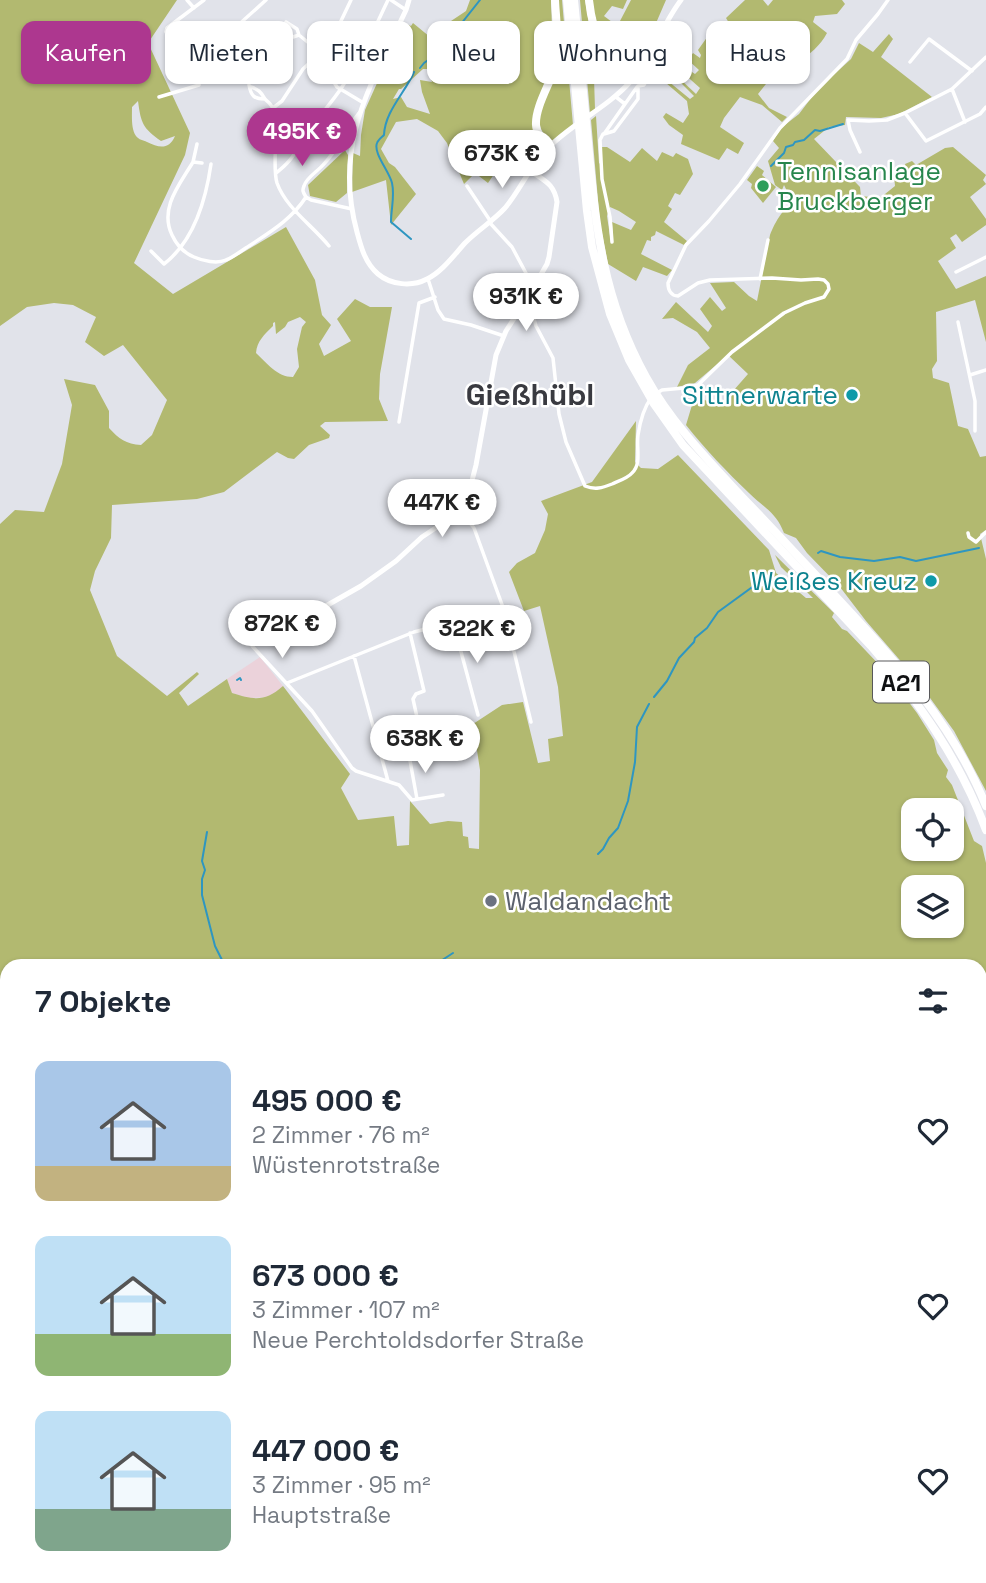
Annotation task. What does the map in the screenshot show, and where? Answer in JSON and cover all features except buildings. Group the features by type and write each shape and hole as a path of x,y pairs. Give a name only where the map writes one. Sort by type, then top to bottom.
{"highway":[{"path":"549,147 537,130 536,121 556,58 555,0"},
{"name":"A21","path":"567,0 587,211 600,283 657,402 672,430 696,460 844,616 922,709 958,767 986,830"},
{"name":"A21","path":"575,0 594,212 613,312"},
{"path":"589,0 592,21"},
{"name":"A21","path":"657,402 689,440 901,668 950,735 986,806"}],"main road":[{"path":"409,0 362,102 349,169 352,209 364,256 379,275 394,283 410,284 428,279 439,271 510,202 549,147 634,84"},
{"path":"666,21 677,1"},
{"path":"252,640 310,615 361,586 396,561 422,537 461,512 476,465 494,365 504,336 549,257 556,194 531,171"}],"street":[{"path":"187,0 194,8"},
{"path":"177,21 204,0"},
{"path":"243,21 266,0"},
{"path":"341,21 351,0"},
{"path":"276,173 293,158 306,135 359,62 389,0 406,10"},
{"path":"528,297 536,326 553,358 559,414 566,442 583,483 589,488 601,488 632,474 638,462 639,427 645,406 653,395 662,390 698,384 732,352 784,313 824,297 830,289 824,280 818,279 710,280 698,283 675,296 668,284 686,245 740,184 780,128 847,59 856,40 888,0"},
{"path":"160,25 165,29"},
{"path":"293,26 307,42"},
{"path":"293,37 299,35"},
{"path":"910,62 929,39 972,71"},
{"path":"860,152 848,120 887,120 905,113 951,89 986,57"},
{"path":"273,108 307,65"},
{"path":"159,97 199,84"},
{"path":"336,84 340,90 362,102"},
{"path":"612,242 610,217 601,179 600,140 625,104 635,84"},
{"path":"604,134 614,131 638,99 635,84"},
{"path":"265,99 257,99 251,95 249,85 262,93 273,108 276,178 280,191 328,246"},
{"path":"951,89 965,122"},
{"path":"616,97 625,104"},
{"path":"905,113 926,141 980,114 986,107"},
{"path":"352,209 311,200 303,191 304,184 325,164 359,113"},
{"path":"339,145 353,139"},
{"path":"197,144 194,162 173,195 167,212 170,232 180,248 190,256 205,261 224,261 279,226 306,197"},
{"path":"194,162 202,163"},
{"path":"150,251 164,264 180,248 203,202 211,164"},
{"path":"467,186 490,222 512,247 527,275 537,280"},
{"path":"760,279 768,240"},
{"path":"956,272 986,257"},
{"path":"428,279 438,310 444,319 504,336"},
{"path":"399,422 419,303 435,297"},
{"path":"958,322 975,401 975,431"},
{"path":"970,375 986,370"},
{"path":"461,512 474,528 502,606 531,722"},
{"path":"968,533 976,542 986,532"},
{"path":"286,683 410,633 502,606"},
{"path":"453,622 478,715"},
{"path":"410,633 424,691 415,694 413,699 424,749 409,755 417,799"},
{"path":"252,640 251,644 312,711 352,768 399,785 412,800 443,795"},
{"path":"354,656 388,781"}],"shaded area":[{"path":"260,657 283,686 271,697 248,698 232,693 227,679"}],"green space":[{"path":"0,0 177,0 151,39 151,21 21,21 21,84 151,84 151,49 190,133 185,155 134,263 173,294 286,227 315,280 322,315 331,325 319,344 324,356 351,341 337,319 355,299 370,307 392,307 380,374 379,399 388,421 325,422 320,426 330,435 329,438 309,445 294,459 277,452 224,492 197,499 112,505 111,538 95,571 90,590 117,656 167,696 197,672 199,674 179,693 188,706 227,679 232,693 253,698 271,695 283,686 350,774 341,788 358,820 394,816 397,846 409,845 410,801 430,824 462,822 463,836 468,837 469,848 479,849 480,770 473,724 502,705 523,702 538,763 550,761 548,739 563,736 558,687 540,606 524,611 509,572 517,563 535,553 545,530 548,514 541,501 592,482 636,421 635,462 641,468 658,469 678,455 769,550 776,573 806,598 813,598 781,567 775,555 834,613 832,617 887,673 917,713 934,740 937,753 948,770 946,777 957,798 901,798 901,861 964,861 964,816 974,841 982,846 986,863 986,959 0,959 0,524 15,510 44,512 62,464 72,405 64,379 95,385 109,411 109,428 131,443 141,445 152,435 167,400 123,345 104,356 85,342 96,317 73,305 54,303 27,307 0,326","holes":["138,101 144,125 161,141 175,136 173,141 167,146 160,146 137,137 134,133 132,107","300,317 306,322 302,327 297,349 299,367 293,377 277,372 256,353 259,342 273,323 275,322 276,334 288,322"]},
{"path":"470,0 551,0 552,21 534,21 534,84 544,84 536,109 543,148 528,169 507,155 488,183 475,173 464,184 447,143 438,131 417,119 396,122 381,149 389,163 416,194 391,225 386,180 352,192 353,153 360,156 365,110 377,84 406,84 399,89 393,99 401,97 407,107 430,114 420,80 427,81 427,84 520,84 520,21 451,21 466,11"},
{"path":"557,0 562,0 564,21 558,21"},
{"path":"580,0 585,0 589,21 582,21"},
{"path":"591,0 627,0 623,9 612,6 604,16 611,21 597,21"},
{"path":"631,0 666,0 657,21 620,21"},
{"path":"745,0 763,0 768,6 773,0 842,0 845,4 837,14 815,16 813,22 827,33 810,54 810,21 728,21 726,18"},
{"path":"413,23 427,35 427,69 423,69 413,78"},
{"path":"889,34 893,39 881,57 932,97 899,114 881,118 846,117 845,125 829,127 814,139 860,187 861,196 880,198 895,186 894,175 906,168 905,164 912,161 916,165 945,148 953,147 986,175 983,180 986,184 970,197 986,219 986,225 962,242 956,234 950,238 956,248 938,261 956,289 986,276 986,342 975,300 936,312 937,361 932,369 933,378 949,383 958,426 968,429 980,457 986,456 986,530 980,534 986,559 986,791 954,731 917,680 796,538 784,533 773,515 724,469 686,425 692,405 703,399 719,407 748,374 728,355 695,383 677,387 688,365 710,348 697,332 673,318 662,319 676,302 708,332 712,326 700,309 710,297 722,311 726,308 710,283 734,282 757,301 770,235 781,214 798,200 799,196 791,199 784,185 782,190 775,185 768,161 779,148 773,141 781,128 799,114 818,89 851,59 859,43 873,52"},
{"path":"706,39 706,84 766,84 758,94 769,108 787,117 782,122 762,105 740,97 720,127 744,143 738,154 727,148 719,160 681,144 683,135 663,117 666,113 683,123 689,114 687,101 667,84 672,84 690,99 694,96 682,84 696,94 700,88 692,81 692,72 695,74 699,70 692,64 692,54 700,58 698,50"},
{"path":"552,84 569,84 573,125 552,141 543,133 540,124"},
{"path":"587,84 594,84 595,109 590,113"},
{"path":"596,116 599,163 602,165 602,147 607,147 630,162 642,148 657,161 662,152 673,157 676,153 688,159 693,174 680,195 675,193 668,206 672,209 664,222 687,241 684,245 656,231 651,241 647,240 641,254 672,270 667,276 643,267 636,281 608,264 600,223 591,120","holes":["610,207 636,222 631,230 612,222 613,237 610,236 607,216"]},
{"path":"345,150 348,155 347,193 336,202 310,196 308,185"},
{"name":"Tennisanlage Bruckberger","path":"757,166 764,171 762,175 776,187 763,203 747,180"}],"waterway":[{"path":"420,68 438,53 480,0"},
{"path":"411,239 391,222 392,183 376,147 384,135 392,110 414,72"},
{"path":"771,166 784,153 786,147 804,140 815,130 843,124"},
{"path":"818,553 821,551 840,557 874,561 900,557 916,561 979,548"},
{"path":"654,697 667,681 679,658 718,612 773,572"},
{"path":"237,680 241,680"},
{"path":"598,854 618,828 628,801 635,762 637,727 649,704"},
{"path":"207,832 202,861 205,870 202,895 215,946 222,959"},
{"path":"444,959 453,953"}],"place":[{"name":"Tennisanlage Bruckberger","path":"763,186"},
{"name":"Sittnerwarte","path":"852,395"},
{"name":"Weißes Kreuz","path":"931,581"},
{"name":"Waldandacht","path":"491,901"}],"district":[{"name":"Gießhübl","path":"530,394"}]}
